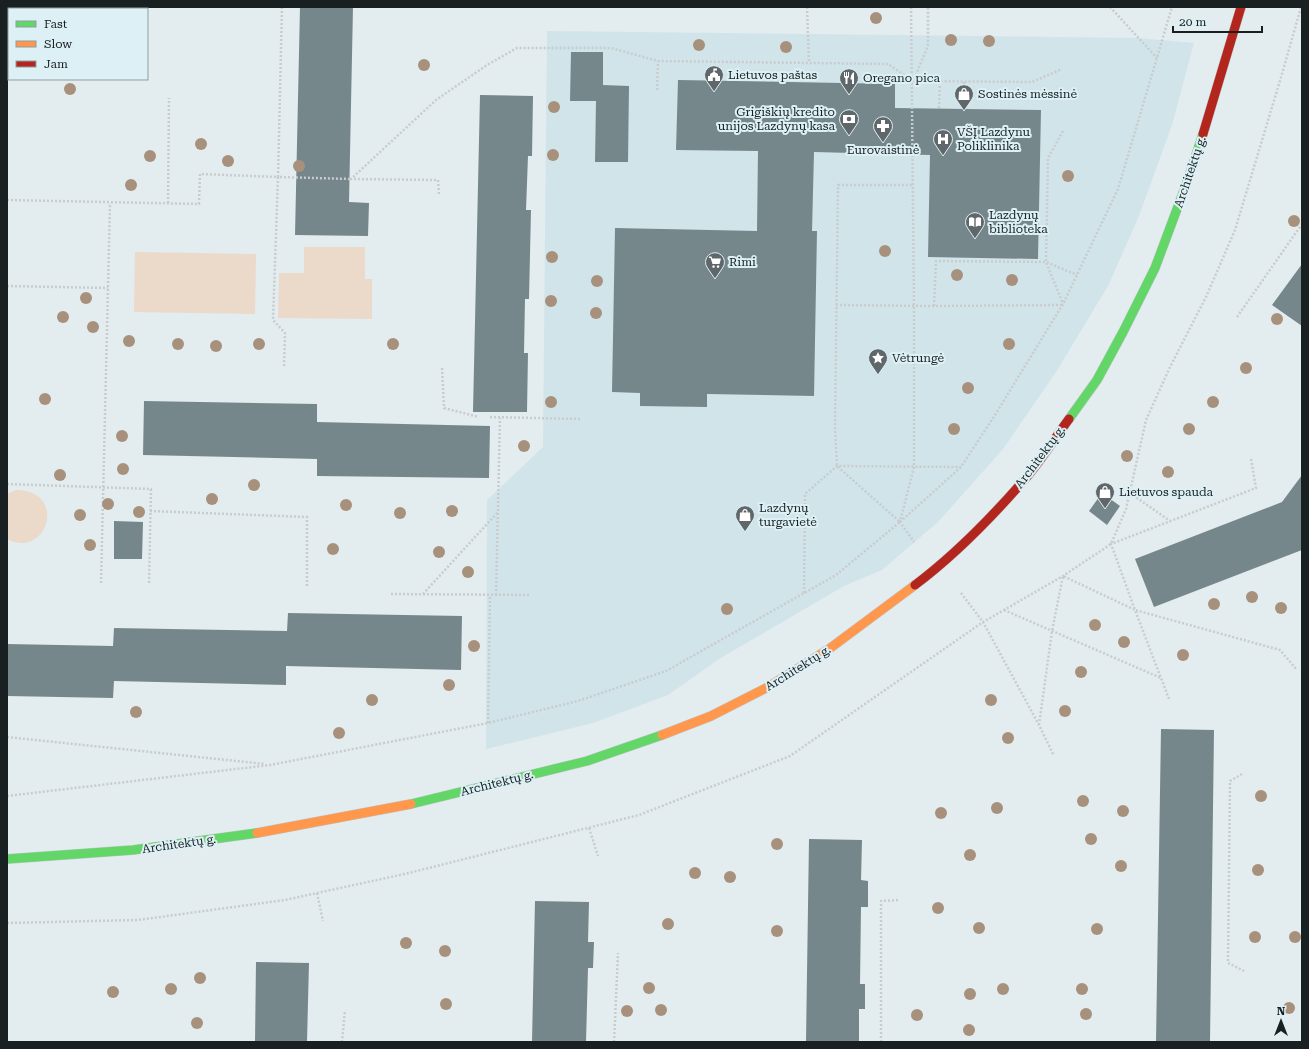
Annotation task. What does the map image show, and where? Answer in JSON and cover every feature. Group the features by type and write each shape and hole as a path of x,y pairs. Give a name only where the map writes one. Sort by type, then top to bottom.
{"street":[{"name":"Architektų g.","path":"7,859 132,850 275,830 408,805 587,761 643,742 711,716 768,687 829,649 938,568 979,528 1026,478 1097,380 1155,268 1186,185 1241,7"}],"path":[{"path":"282,7 273,320 285,333 284,367"},
{"path":"807,7 809,63"},
{"path":"900,522 914,467 914,185 911,7"},
{"path":"913,81 928,46 928,7"},
{"path":"1110,7 1157,58"},
{"path":"7,796 270,765 488,723 578,701 666,671 836,576 900,522 961,467 1064,304 1118,189 1172,7"},
{"path":"1169,699 1111,544 1126,509 1146,420 1170,367 1206,297 1235,230 1301,7"},
{"path":"351,179 436,100 487,65 517,48 610,48 658,61 888,64 913,81 1032,82 1062,69"},
{"path":"657,90 658,61"},
{"path":"939,108 940,82"},
{"path":"964,82 964,109"},
{"path":"168,203 169,98"},
{"path":"1063,131 1048,158 1046,262 1064,304"},
{"path":"7,200 199,204 200,174 438,180 439,194"},
{"path":"914,185 838,185 835,428 837,466 900,522 914,542"},
{"path":"101,583 110,203"},
{"path":"1237,317 1302,224"},
{"path":"934,306 936,257"},
{"path":"936,261 1046,262 1077,275"},
{"path":"7,286 108,288"},
{"path":"836,306 1064,304"},
{"path":"442,368 444,408 479,417"},
{"path":"490,417 580,419"},
{"path":"496,595 500,418"},
{"path":"7,923 138,920 285,900 409,873 639,815 790,756 983,622 1063,576 1111,544 1256,488 1251,459"},
{"path":"804,593 805,494 837,466 961,467"},
{"path":"7,484 151,489 149,584"},
{"path":"1130,493 1170,521"},
{"path":"150,511 306,517 307,587"},
{"path":"423,594 498,512"},
{"path":"1063,576 1136,610 1280,650 1297,670"},
{"path":"1039,725 1052,631 1063,576"},
{"path":"961,593 983,622 1039,725 1054,756"},
{"path":"391,594 529,595"},
{"path":"488,723 490,595"},
{"path":"1003,610 1161,678"},
{"path":"7,737 270,765"},
{"path":"1242,774 1230,781 1228,963 1244,971"},
{"path":"589,828 598,856"},
{"path":"317,893 323,921"},
{"path":"881,1042 881,901 900,900"},
{"path":"614,1042 618,953"},
{"path":"342,1042 345,1010"}],"shaded area":[{"path":"547,31 1138,38 1194,43 1172,125 1139,216 1108,286 1056,372 1003,449 938,522 882,570 844,586 719,659 668,695 593,723 486,749 487,500 543,447"},
{"path":"304,247 365,247 365,279 372,279 372,319 278,318 279,273 304,273"},
{"path":"135,252 256,254 255,314 134,312"},
{"path":"16,490 32,493 42,501 47,511 46,522 42,533 33,540 21,543 7,539 7,494"}],"building":[{"path":"300,7 353,7 349,202 369,203 368,236 295,235"},
{"path":"571,52 603,52 603,85 629,86 628,162 595,162 596,101 570,101"},
{"name":"Rimi","path":"678,80 895,84 895,108 1041,110 1038,259 928,257 930,155 814,152 812,231 817,231 814,396 707,394 707,407 640,406 640,393 612,392 615,228 757,231 758,151 676,150"},
{"path":"480,95 533,96 532,156 528,156 526,210 531,210 529,299 525,299 524,353 528,353 527,412 473,412"},
{"path":"1302,264 1302,326 1272,305"},
{"path":"144,401 317,404 317,422 490,426 489,478 317,476 317,459 143,455"},
{"path":"1302,475 1302,550 1154,607 1135,559 1282,502"},
{"name":"Lietuvos spauda","path":"1102,493 1120,506 1107,525 1089,511"},
{"path":"114,521 143,522 142,559 114,559"},
{"path":"288,613 462,616 461,670 286,666 286,685 114,681 113,698 7,696 7,644 113,646 114,628 287,631"},
{"path":"1161,729 1214,730 1210,1042 1156,1042"},
{"path":"809,839 862,840 861,880 868,881 868,907 861,907 860,984 865,984 865,1009 859,1009 859,1042 806,1042"},
{"path":"535,901 589,902 588,942 594,942 593,968 588,968 586,1042 532,1042"},
{"path":"256,962 309,963 307,1042 255,1042"}],"traffic: fast":[{"path":"1069,419 1097,380 1155,268 1203,134"},
{"path":"411,804 587,761 662,735"},
{"path":"7,859 133,850 257,833"}],"traffic: slow":[{"path":"662,735 711,716 768,687 829,649 915,585"},
{"path":"257,833 411,804"}],"traffic: jam":[{"path":"1203,134 1241,7"},
{"path":"915,585 959,548 1000,507 1031,472 1069,419"}],"place":[{"name":"Lietuvos paštas","path":"714,92"},
{"name":"Oregano pica","path":"849,95"},
{"name":"Sostinės mėssinė","path":"964,111"},
{"name":"Grigiškių kredito unijos Lazdynų kasa","path":"849,136"},
{"name":"Eurovaistinė","path":"883,143"},
{"name":"VŠĮ Lazdynu Poliklinika","path":"943,156"},
{"name":"Lazdynų biblioteka","path":"975,239"},
{"name":"Rimi","path":"715,279"},
{"name":"Vėtrungė","path":"878,375"},
{"name":"Lietuvos spauda","path":"1105,509"},
{"name":"Lazdynų turgavietė","path":"745,532"}]}
